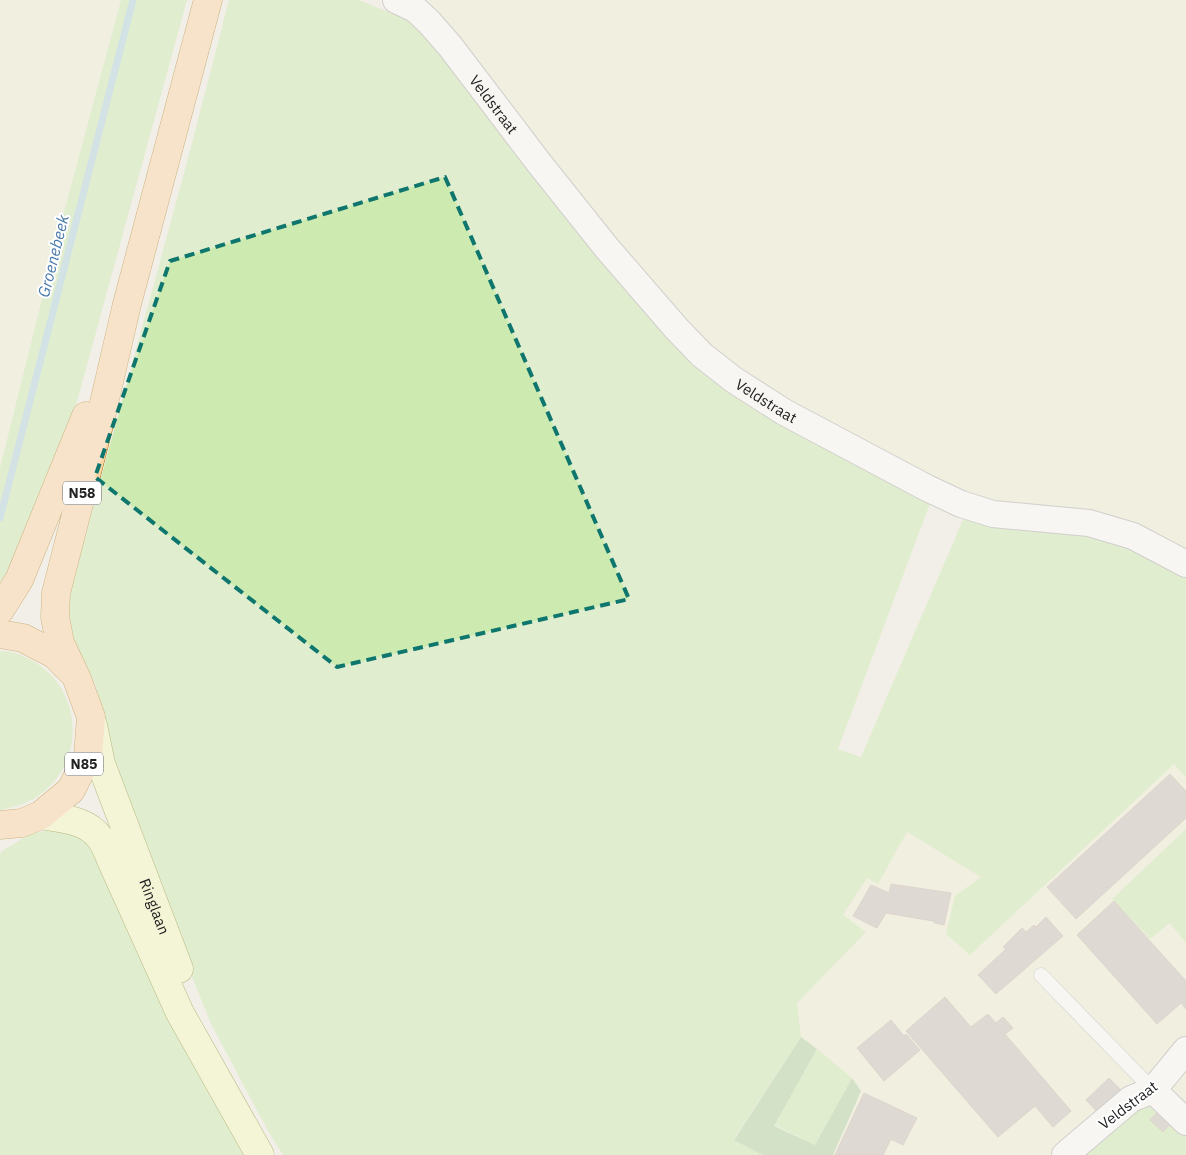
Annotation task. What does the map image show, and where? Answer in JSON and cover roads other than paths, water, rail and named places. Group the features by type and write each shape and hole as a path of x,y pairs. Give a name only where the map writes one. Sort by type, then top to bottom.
{"main road":[{"name":"N58","path":"78,679 60,643 56,629 56,593 98,429 127,304 208,0"},
{"name":"N58","path":"0,610 23,571 82,428 127,304"},
{"name":"N85","path":"0,634 23,638 54,654 78,679 91,717 88,756 71,790 21,821"},
{"name":"Ringlaan","path":"91,717 101,764 226,1095"},
{"name":"Ringlaan","path":"21,821 76,821 93,830 100,838 180,1013 260,1155"},
{"path":"0,840 21,821"}],"street":[{"name":"Veldstraat","path":"396,0 415,10 429,22 463,63 538,163 618,261 702,355 734,380 784,412 926,488 961,504 993,514 1089,523 1133,536 1186,564"},
{"name":"Veldstraat","path":"1064,1155 1131,1099 1153,1090 1186,1050"},
{"path":"1153,1090 1186,1122"}],"lane":[{"path":"1041,976 1153,1090"}],"waterway":[{"name":"Groenebeek","path":"0,518 133,0"}]}
